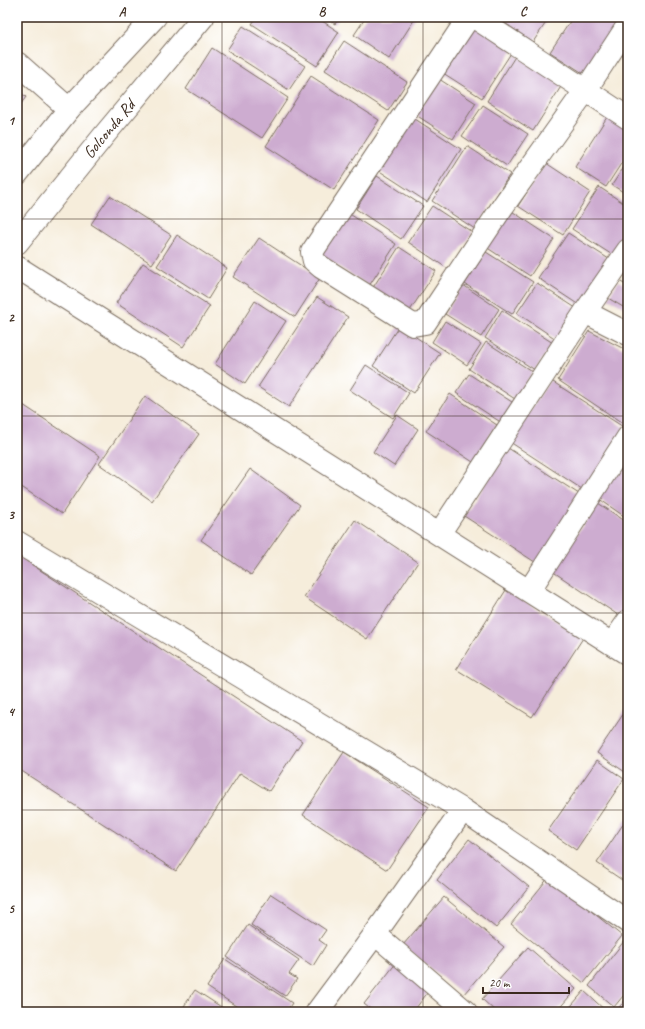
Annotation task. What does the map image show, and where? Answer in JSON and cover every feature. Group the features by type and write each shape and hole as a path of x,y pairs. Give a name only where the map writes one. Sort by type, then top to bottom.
{"street":[{"path":"17,174 69,109 155,17"},
{"name":"Golconda Rd","path":"17,243 203,17"},
{"path":"469,17 312,252 314,261 328,272 413,325 425,323 503,206 585,91 628,25"},
{"path":"474,17 628,118"},
{"path":"17,63 69,109"},
{"path":"439,534 585,312 628,250"},
{"path":"17,267 620,649 628,621"},
{"path":"585,312 628,334"},
{"path":"529,591 628,437"},
{"path":"17,542 463,810 628,922"},
{"path":"317,1012 375,934 463,810"},
{"path":"375,934 466,1012"}],"building":[{"path":"257,17 316,17 339,32 317,66 252,24"},
{"path":"324,17 340,17 335,24"},
{"path":"366,17 416,17 389,59 354,35"},
{"path":"496,17 547,17 549,18 533,42"},
{"path":"573,17 611,17 620,23 586,75 550,52"},
{"path":"471,23 513,50 482,98 440,71"},
{"path":"243,26 305,66 289,90 227,50"},
{"path":"344,41 407,82 388,111 325,70"},
{"path":"212,48 288,98 262,138 186,89"},
{"path":"516,55 562,85 533,131 487,101"},
{"path":"311,76 379,120 334,190 266,146"},
{"path":"439,79 476,103 453,139 416,115"},
{"path":"17,90 26,97 17,109"},
{"path":"483,105 528,134 507,166 462,136"},
{"path":"609,114 628,126 628,153 606,187 575,167"},
{"path":"412,117 461,149 427,202 378,170"},
{"path":"467,146 510,174 475,229 432,201"},
{"path":"628,161 628,195 612,185"},
{"path":"546,163 590,192 563,235 518,206"},
{"path":"377,176 423,206 401,239 356,209"},
{"path":"599,187 628,206 628,242 617,258 572,229"},
{"path":"110,196 171,235 152,264 91,224"},
{"path":"432,206 472,232 448,269 408,242"},
{"path":"507,208 554,239 530,276 483,245"},
{"path":"345,211 396,244 369,286 318,253"},
{"path":"568,233 612,261 582,307 538,278"},
{"path":"177,235 227,268 208,299 157,266"},
{"path":"259,238 320,278 295,317 233,277"},
{"path":"399,247 436,271 409,312 372,289"},
{"path":"486,252 533,282 512,314 465,284"},
{"path":"143,263 210,306 183,347 116,303"},
{"path":"619,281 628,286 628,310 608,298"},
{"path":"537,283 579,310 559,341 517,313"},
{"path":"463,285 499,309 481,337 445,314"},
{"path":"317,297 348,317 289,407 258,387"},
{"path":"255,301 286,321 245,384 215,364"},
{"path":"502,310 553,343 535,370 485,338"},
{"path":"445,321 481,344 467,365 432,342"},
{"path":"399,326 440,353 414,393 373,366"},
{"path":"589,331 628,351 627,426 558,380"},
{"path":"486,342 533,372 515,399 469,369"},
{"path":"366,365 409,393 393,418 350,390"},
{"path":"469,374 515,404 502,423 456,393"},
{"path":"550,380 628,430 588,493 510,442"},
{"path":"450,394 497,425 473,462 426,431"},
{"path":"145,396 199,434 152,501 99,464"},
{"path":"17,401 100,456 62,514 17,484"},
{"path":"397,415 418,429 394,466 373,452"},
{"path":"508,448 582,496 538,564 464,516"},
{"path":"628,454 628,519 598,498"},
{"path":"250,469 300,505 251,575 201,540"},
{"path":"598,503 628,523 628,607 621,617 552,571"},
{"path":"355,520 418,562 367,639 304,597"},
{"path":"20,557 302,741 269,791 240,773 176,871 17,768 17,561"},
{"path":"506,590 583,638 532,717 456,669"},
{"path":"628,707 628,774 597,753"},
{"path":"344,752 429,807 387,870 303,815"},
{"path":"597,760 624,779 576,850 548,831"},
{"path":"628,817 628,884 597,863"},
{"path":"469,839 529,887 496,928 437,880"},
{"path":"549,877 622,936 584,983 511,924"},
{"path":"271,894 326,930 319,940 326,945 313,966 251,925"},
{"path":"444,897 504,947 463,995 403,945"},
{"path":"248,925 299,960 289,974 297,979 285,996 227,957"},
{"path":"628,936 628,990 614,1007 589,986"},
{"path":"528,947 576,989 556,1012 496,1012 482,999"},
{"path":"225,959 292,1003 286,1012 245,1012 207,987"},
{"path":"397,962 431,988 413,1012 374,1012 364,1004"},
{"path":"195,990 229,1012 180,1012"},
{"path":"584,991 607,1012 566,1012"},
{"path":"628,997 628,1012 615,1012"}]}
